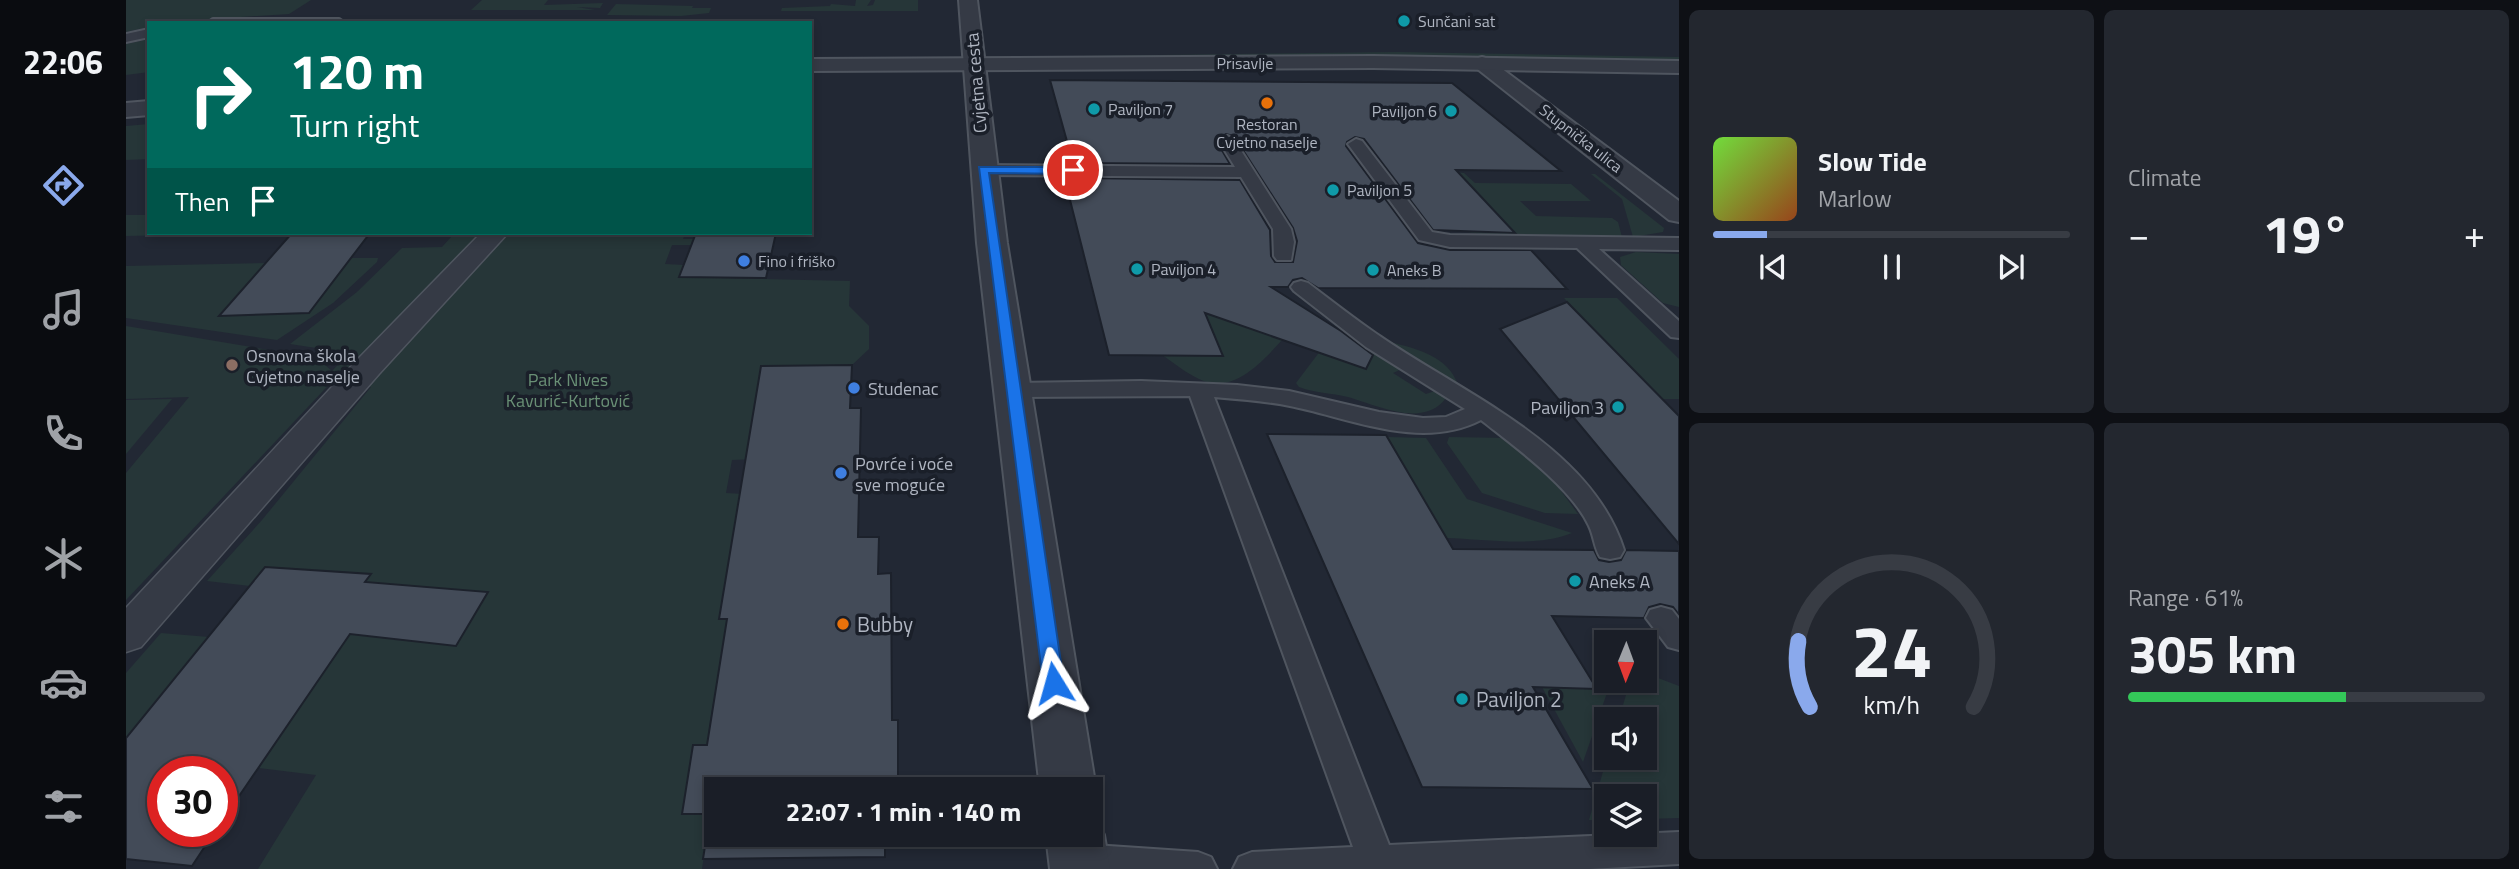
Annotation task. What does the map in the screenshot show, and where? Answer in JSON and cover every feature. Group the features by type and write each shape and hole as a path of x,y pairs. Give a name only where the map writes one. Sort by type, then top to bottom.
{"street":[{"name":"Cvjetna cesta","path":"968,0 983,170 1067,777"},
{"name":"Prisavlje","path":"812,65 973,56 1444,47 1679,52"},
{"name":"Prisavlje","path":"812,49 973,56 1679,67"},
{"name":"Stupnička ulica","path":"1482,63 1679,214"},
{"path":"126,94 147,91"},
{"path":"126,110 147,108"},
{"path":"126,636 368,367 493,235"}],"lane":[{"path":"256,21 340,21"},
{"path":"126,38 147,33"},
{"path":"1227,141 1282,229 1284,256"},
{"path":"1356,144 1426,236 1450,241 1679,244"},
{"path":"983,170 1245,172"},
{"path":"1582,243 1679,332"},
{"path":"1301,288 1374,342 1482,409 1542,456 1579,493 1602,524 1610,550"},
{"path":"1013,390 1200,391 1273,396 1406,423 1442,425 1466,419 1482,409"},
{"path":"1200,391 1377,862"},
{"path":"1252,869 1679,848"},
{"path":"1078,855 1198,869"}],"green space":[{"path":"126,0 311,0 289,14 147,21 147,27 126,32"},
{"path":"482,0 548,0 544,5 603,3 600,8 577,7 595,10 471,10"},
{"path":"856,0 871,0 867,6 873,5 875,0 918,0 918,11 781,11 782,8 831,4 855,6"},
{"path":"616,4 711,8 709,13 681,16 607,15"},
{"path":"147,39 147,72 126,75 126,44"},
{"path":"1399,52 1679,57 1679,62 1543,58 1081,56"},
{"path":"147,124 147,159 126,160 126,126"},
{"path":"1449,172 1464,173 1475,183 1571,184 1591,201 1520,201 1536,216 1612,218 1618,222 1622,237 1486,235 1450,229"},
{"path":"1591,174 1595,174 1664,228 1663,232 1633,237 1622,199"},
{"path":"126,215 147,215 147,235 174,235 126,236"},
{"name":"Park Nives Kavurić-Kurtović","path":"684,235 683,239 694,239 692,245 672,245 665,264 684,265 680,277 850,281 849,306 869,326 869,349 852,365 761,366 755,459 732,460 726,493 743,494 719,619 751,619 724,638 709,728 728,745 693,746 682,813 704,814 705,847 702,869 258,869 316,775 259,768 340,649 321,646 370,574 265,567 250,586 207,581 262,520 371,387 338,375 126,600 126,473 189,397 126,399 126,326 317,358 332,371 349,353 290,344 357,292 402,248 442,247 452,236 428,236"},
{"path":"1636,252 1679,254 1679,307 1663,303 1621,265 1620,257"},
{"path":"351,258 378,258 377,262 333,303 277,340 126,318 126,266 266,263 220,316 309,313"},
{"path":"1197,294 1265,334 1282,340 1256,366 1235,380 1211,383 1194,377 1162,355"},
{"path":"1564,298 1617,298 1679,359 1679,399 1661,399"},
{"path":"1353,337 1402,369 1393,373 1426,394 1438,390 1446,398 1425,412 1399,412 1348,397 1299,387 1296,383 1327,342"},
{"path":"1390,342 1421,351 1439,360 1447,367 1458,385"},
{"path":"172,399 126,454 126,400"},
{"path":"1388,437 1426,438 1467,499 1572,533 1558,538 1526,541 1446,538"},
{"path":"1449,437 1508,438 1545,469 1578,514 1545,513 1482,493 1447,443"},
{"path":"161,633 209,637 126,738 126,673"},
{"path":"1657,678 1679,686 1679,818 1657,819 1657,784 1599,784 1604,770 1657,770 1657,707 1622,707 1627,693 1657,693"},
{"path":"1542,687 1594,687 1594,693 1607,693 1602,707 1594,707 1594,730 1583,762"},
{"path":"1594,803 1594,820 1589,820"}],"building":[{"path":"1050,80 1452,83 1561,171 1456,170 1515,233 1433,230 1364,139 1355,137 1347,142 1346,146 1418,243 1450,250 1531,250 1567,289 1318,288 1302,278 1293,280 1288,287 1271,287 1341,331 1373,355 1366,369 1205,313 1223,356 1109,355 1069,196 1083,196 1078,178 1240,180 1270,230 1271,256 1275,262 1293,262 1297,241 1293,228 1234,136 1226,134 1216,140 1230,164 1073,163"},
{"path":"290,235 368,235 309,313 219,316"},
{"path":"695,235 776,235 766,278 679,277"},
{"name":"Paviljon 3","path":"1567,302 1679,416 1679,544 1500,329"},
{"path":"852,365 850,408 861,408 858,537 879,537 878,574 891,573 892,720 898,720 898,777 704,777 704,814 682,814 693,745 707,745 727,619 719,619 761,366"},
{"name":"Paviljon 2","path":"1267,434 1386,435 1453,549 1594,550 1599,560 1609,562 1621,560 1626,550 1679,551 1679,615 1673,607 1660,604 1649,607 1644,618 1552,616 1594,684 1594,689 1533,687 1593,789 1422,787"},
{"path":"265,567 371,574 365,582 488,592 456,646 350,634 238,798 238,756 147,756 147,847 204,847 192,866 126,859 126,738"},
{"path":"705,847 885,847 885,857 703,859"}],"place":[{"name":"Sunčani sat","path":"1404,21"},
{"name":"Restoran Cvjetno naselje","path":"1267,103"},
{"name":"Paviljon 7","path":"1094,109"},
{"name":"Paviljon 6","path":"1451,111"},
{"name":"Paviljon 5","path":"1333,190"},
{"name":"Fino i friško","path":"744,261"},
{"name":"Paviljon 4","path":"1137,269"},
{"name":"Aneks B","path":"1373,270"},
{"name":"Osnovna škola Cvjetno naselje","path":"232,365"},
{"name":"Studenac","path":"854,388"},
{"name":"Paviljon 3","path":"1618,407"},
{"name":"Povrće i voće sve moguće","path":"841,473"},
{"name":"Aneks A","path":"1575,581"},
{"name":"Bubby","path":"843,624"},
{"name":"Paviljon 2","path":"1462,699"}],"route":[{"path":"1054,683 983,170 1073,170"}]}
